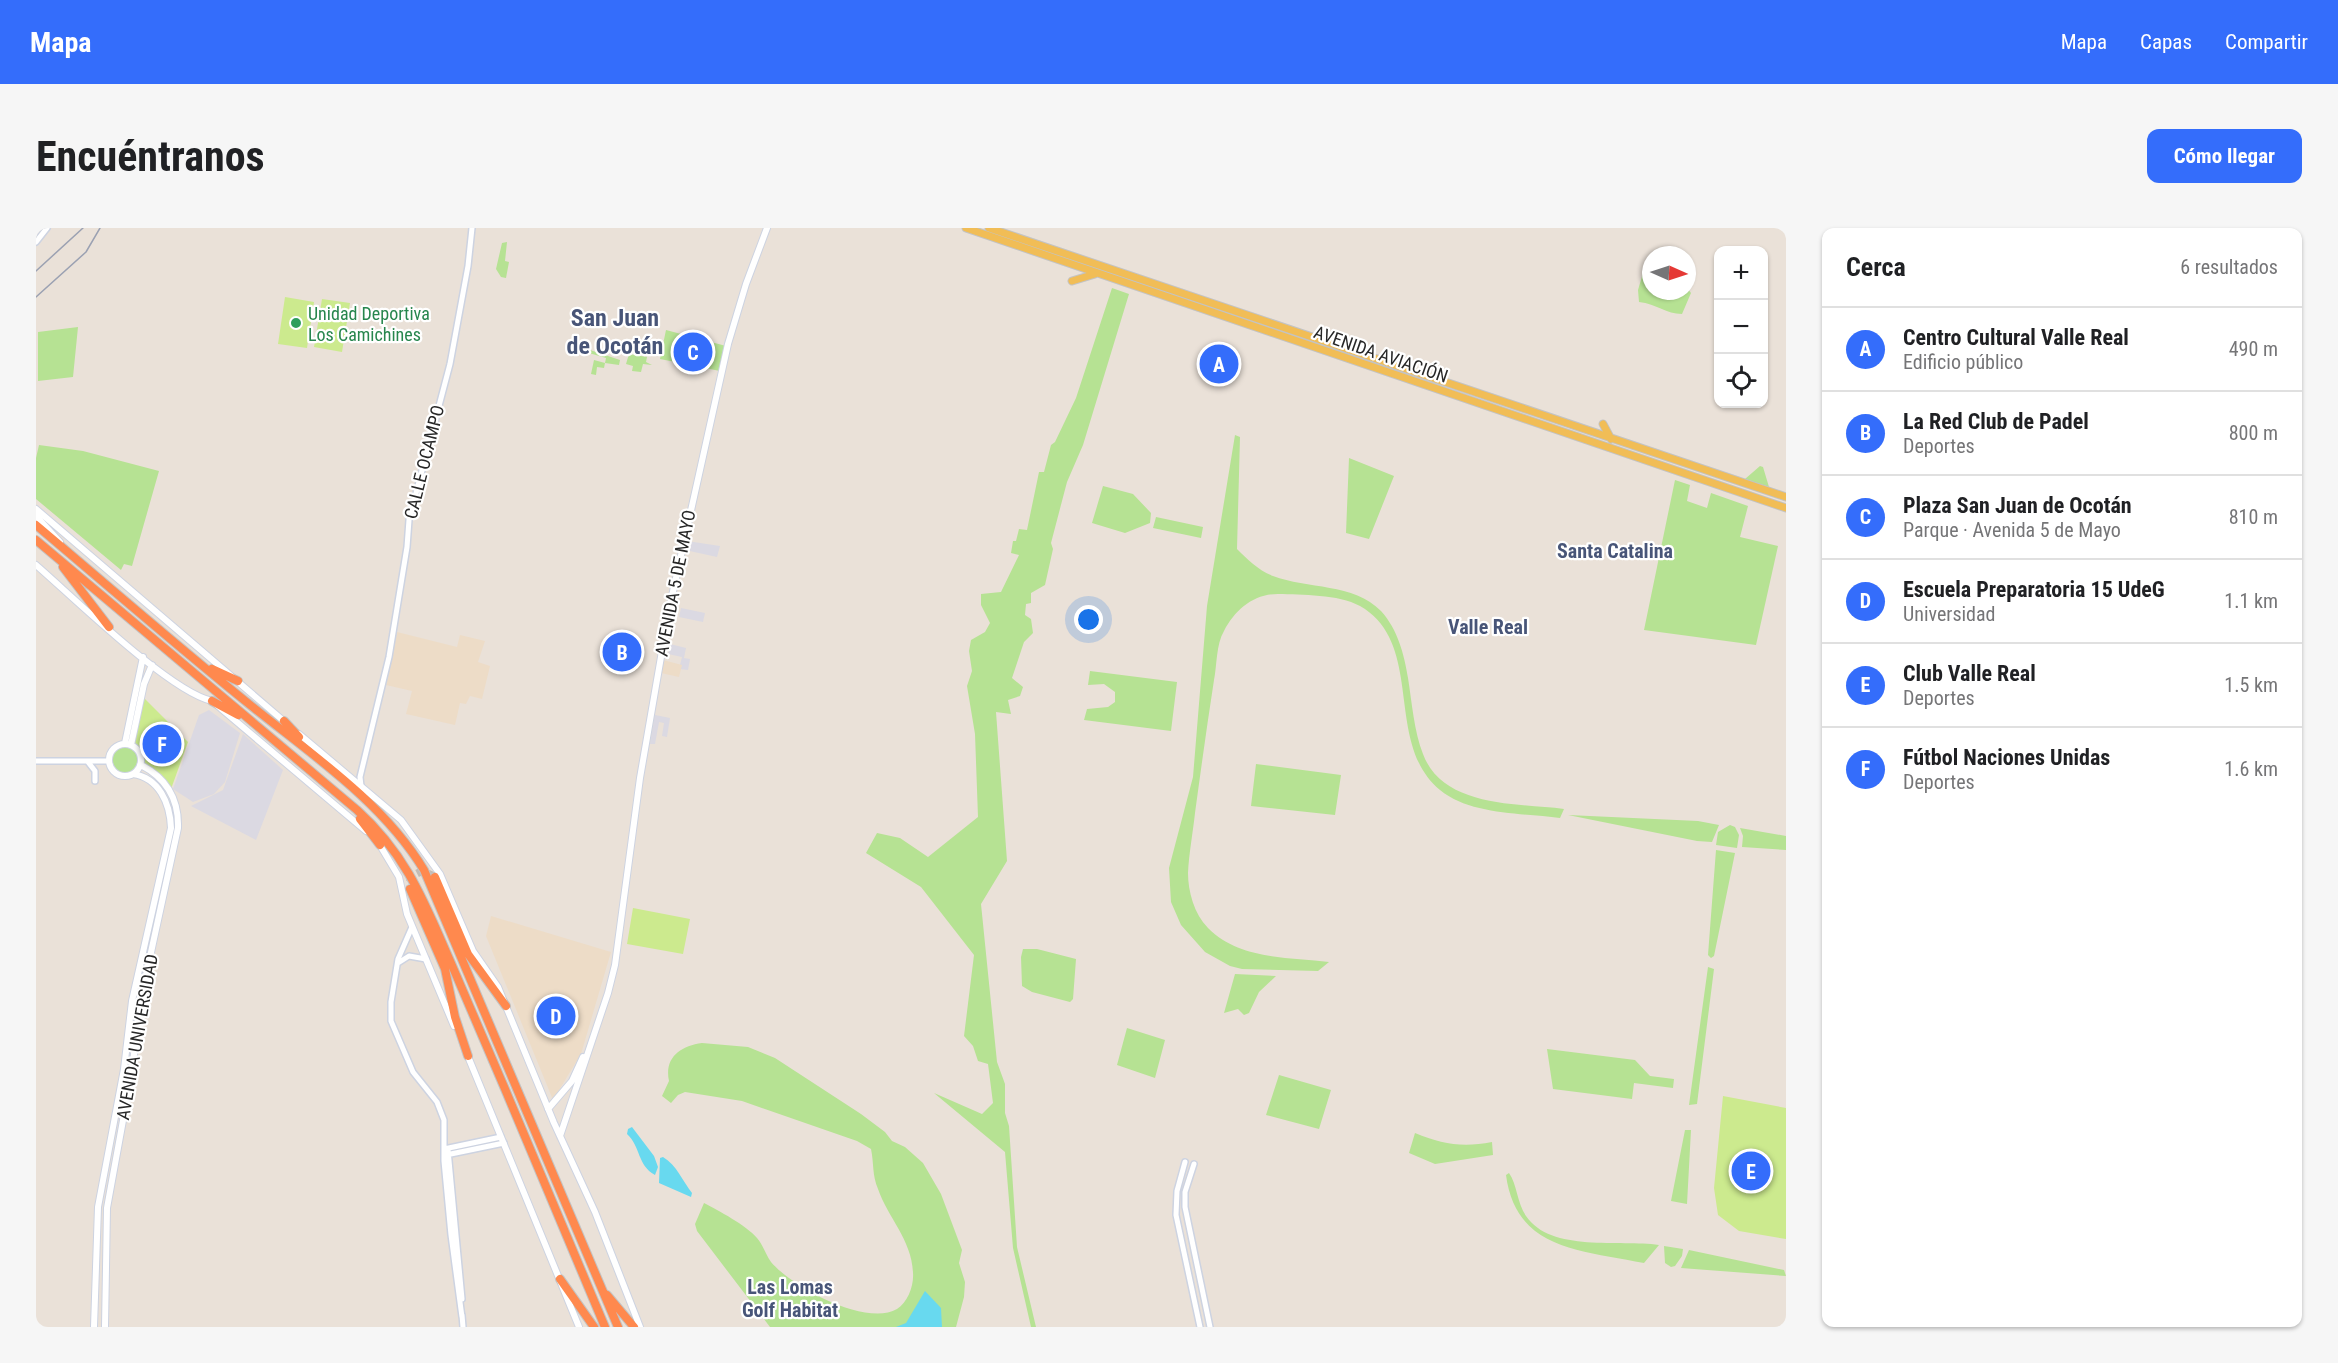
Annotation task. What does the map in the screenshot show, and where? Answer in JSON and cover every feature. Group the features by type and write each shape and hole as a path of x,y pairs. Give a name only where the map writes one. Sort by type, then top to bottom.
{"highway":[{"path":"36,525 199,663 315,755 389,824 424,870 618,1327"},
{"path":"36,540 340,796 391,844 418,886 605,1327"},
{"path":"56,557 109,627"},
{"path":"199,663 238,681"},
{"path":"212,701 251,722"},
{"path":"284,721 315,755"},
{"path":"340,796 380,844"},
{"path":"435,877 468,954 506,1006"},
{"path":"410,889 445,969 455,1017 468,1056"},
{"path":"560,1280 594,1327"},
{"path":"602,1288 634,1327"}],"main road":[{"name":"AVENIDA 5 DE MAYO","path":"560,1136 608,993 616,955 639,778 672,595 728,344 746,284 767,228"},
{"name":"AVENIDA AVIACIÓN","path":"966,228 1786,508"},
{"name":"AVENIDA AVIACIÓN","path":"989,228 1786,497"},
{"path":"1072,281 1085,275 1101,274"},
{"path":"1603,424 1611,439"},
{"path":"1659,464 1662,456"},
{"path":"36,509 401,820 440,874 473,951 498,987 548,1109 595,1212 640,1327"},
{"path":"36,516 54,533 65,550"},
{"path":"36,565 152,665 199,698 212,701 380,844 399,878 412,927 468,1056 579,1327"},
{"path":"128,744 143,657"},
{"path":"128,744 144,684 152,665"},
{"path":"128,744 141,755 141,765 133,774 117,775 109,761 112,750 128,744"},
{"name":"AVENIDA UNIVERSIDAD","path":"105,1327 107,1208 132,1071 140,1003 178,828 176,805 172,794 158,776 141,765"},
{"name":"AVENIDA UNIVERSIDAD","path":"94,1327 98,1207 124,1069 132,1001 171,828 167,805 158,787 142,775 133,774"},
{"name":"AVENIDA 5 DE MAYO","path":"548,1109 572,1081 583,1057 617,945"}],"street":[{"path":"36,242 47,228"},
{"name":"CALLE OCAMPO","path":"361,786 360,777 389,657 408,547 409,520 450,364 468,266 472,228"},
{"path":"36,760 109,761"},
{"path":"87,762 95,771 95,781"},
{"path":"350,777 358,775 363,767"},
{"path":"412,927 398,963 391,1002 391,1021 413,1072 437,1102 445,1131 463,1327"},
{"path":"398,963 410,956 426,959"},
{"path":"446,1152 465,1150 503,1140"},
{"path":"1200,1327 1176,1215 1179,1182 1185,1164 1193,1166 1184,1200 1209,1327"},
{"path":"1179,1182 1187,1184"},
{"path":"1188,1274 1193,1269 1198,1271"}],"shaded area":[{"path":"687,541 720,546 717,557 685,550"},
{"path":"681,608 705,613 703,622 679,617"},
{"path":"397,632 457,647 460,635 485,641 478,662 490,666 482,699 470,696 466,704 460,703 455,725 406,714 412,691 386,685"},
{"path":"670,644 686,648 684,658 690,659 688,670 679,669 682,657 668,654"},
{"path":"663,660 682,665 679,677 661,673"},
{"path":"209,710 240,733 225,782 214,794 193,802 173,789 199,715"},
{"path":"655,715 670,718 667,737 662,736 664,723 659,722 655,744 650,744"},
{"path":"243,734 283,770 256,840 191,806 223,790"},
{"path":"491,916 611,952 581,1054 553,1100 486,936"}],"green space":[{"path":"507,242 505,261 509,262 506,278 501,277 496,269 502,243"},
{"path":"1642,276 1642,300 1688,300 1682,314 1671,312 1639,302 1638,290"},
{"path":"1112,288 1129,294 1083,445 1067,482 1051,543 1053,549 1045,585 1031,593 1031,603 1026,604 1025,615 1031,619 1033,633 1024,642 1012,678 1023,687 1020,696 1008,700 1011,714 996,712 1007,861 981,904 997,1062 1005,1084 1005,1113 1009,1126 1017,1247 1036,1327 1031,1327 1013,1248 1005,1152 934,1093 982,1114 993,1103 988,1064 978,1061 973,1046 964,1036 974,955 921,887 866,853 877,833 900,838 928,857 978,817 975,734 967,686 972,671 969,651 971,640 985,632 990,623 981,605 981,594 1001,592 1019,555 1011,553 1013,541 1016,541 1019,529 1027,530 1039,472 1044,472 1051,445 1055,442 1076,398"},
{"name":"Unidad Deportiva Los Camichines","path":"285,297 314,302 307,348 278,344"},
{"path":"322,299 350,303 342,352 314,347"},
{"path":"78,327 73,377 38,381 38,332"},
{"path":"666,330 726,346 720,371 660,359"},
{"path":"590,350 620,360 619,365 605,363 606,358 589,353"},
{"path":"629,354 647,357 646,362 652,365 643,364 641,372 632,371 633,366 626,364"},
{"path":"594,360 605,363 604,368 597,367 596,375 591,374"},
{"path":"1235,435 1240,437 1237,549 1249,561 1268,574 1286,580 1344,591 1370,602 1381,611 1392,626 1402,651 1415,726 1423,754 1433,772 1447,785 1464,794 1484,800 1564,809 1560,818 1481,809 1452,798 1440,790 1423,770 1413,747 1399,669 1392,644 1380,623 1360,606 1341,599 1309,595 1278,594 1253,600 1239,610 1228,623 1221,636 1218,649 1190,850 1189,887 1199,916 1208,928 1221,938 1250,952 1329,962 1318,971 1242,969 1230,966 1205,952 1181,925 1171,902 1169,868 1193,777 1207,606"},
{"path":"39,445 83,451 159,471 132,566 124,564 121,570 36,499 36,458"},
{"path":"1349,458 1394,476 1369,539 1346,533"},
{"path":"1760,466 1763,467 1769,487 1745,479"},
{"path":"1675,480 1690,485 1687,501 1707,508 1711,493 1748,506 1740,537 1778,546 1756,645 1644,630"},
{"path":"1103,486 1133,494 1151,513 1150,523 1125,533 1092,523"},
{"path":"1156,517 1203,527 1201,538 1153,528"},
{"path":"1090,671 1177,682 1171,731 1084,720 1087,709 1108,707 1115,702 1115,692 1104,684 1088,685"},
{"path":"144,698 188,742 171,789 144,765 143,754 134,742"},
{"path":"125,746 135,750 139,760 135,770 125,774 115,770 111,760 115,750"},
{"path":"1256,764 1341,775 1335,815 1251,806"},
{"path":"1568,815 1698,821 1719,825 1712,842"},
{"path":"1730,825 1735,827 1739,835 1737,848 1716,845 1718,832"},
{"path":"1740,828 1786,836 1786,850 1742,847 1743,836"},
{"path":"1716,850 1735,853 1714,956 1711,958 1708,955"},
{"path":"633,908 690,919 683,954 627,944"},
{"path":"1023,949 1037,949 1076,959 1073,999 1070,1002 1032,992 1022,986"},
{"path":"1708,967 1714,969 1697,1104 1689,1105"},
{"path":"1235,974 1276,976 1259,992 1249,1013 1244,1015 1238,1009 1224,1013"},
{"path":"1127,1028 1165,1040 1155,1078 1117,1065"},
{"path":"702,1043 748,1047 775,1058 861,1114 885,1132 892,1141 905,1147 923,1163 941,1194 962,1250 959,1263 965,1282 964,1297 956,1327 770,1327 697,1231 695,1224 704,1203 752,1233 771,1262 781,1272 812,1293 849,1309 867,1313 884,1313 897,1309 907,1298 911,1288 912,1261 909,1250 876,1184 871,1149 857,1141 742,1101 685,1092 678,1095 671,1103 662,1096 669,1081 669,1066 675,1054 687,1047"},
{"path":"1547,1049 1635,1060 1650,1076 1674,1079 1673,1088 1634,1083 1632,1099 1553,1089"},
{"path":"1279,1075 1331,1090 1319,1129 1266,1115"},
{"path":"1723,1096 1786,1108 1786,1239 1739,1231 1718,1215 1714,1188"},
{"path":"1685,1130 1691,1130 1687,1204 1671,1201"},
{"path":"1415,1133 1452,1144 1471,1145 1492,1142 1493,1155 1435,1164 1409,1153"},
{"path":"1509,1173 1526,1216 1537,1228 1569,1240 1659,1245 1644,1263 1556,1243 1538,1233 1523,1219 1512,1200 1506,1175"},
{"path":"1664,1246 1683,1249 1682,1256 1675,1266 1671,1267 1665,1263"},
{"path":"1689,1250 1784,1270 1786,1276 1681,1268"}],"water":[{"path":"632,1127 654,1156 658,1167 655,1175 645,1166 635,1144 627,1134 628,1129"},
{"path":"663,1157 679,1174 692,1193 691,1197 659,1183 660,1158"},
{"path":"925,1291 941,1308 942,1327 896,1327 906,1323"}],"tunnel":[{"path":"410,882 412,876 422,871 435,877"}],"railway":[{"path":"36,271 83,228"},
{"path":"36,297 86,252 100,228"}],"place":[{"name":"Unidad Deportiva Los Camichines","path":"296,323"},
{"name":"Plaza San Juan de Ocotán","path":"693,352"},
{"name":"Centro Cultural Valle Real","path":"1219,364"},
{"name":"La Red Club de Padel","path":"622,652"},
{"name":"Fútbol Naciones Unidas","path":"162,744"},
{"name":"Escuela Preparatoria 15 UdeG","path":"556,1016"},
{"name":"Club Valle Real","path":"1751,1171"}],"district":[{"name":"San Juan de Ocotán","path":"615,332"},
{"name":"Santa Catalina","path":"1615,551"},
{"name":"Valle Real","path":"1488,627"},
{"name":"Las Lomas Golf Habitat","path":"790,1298"}]}
